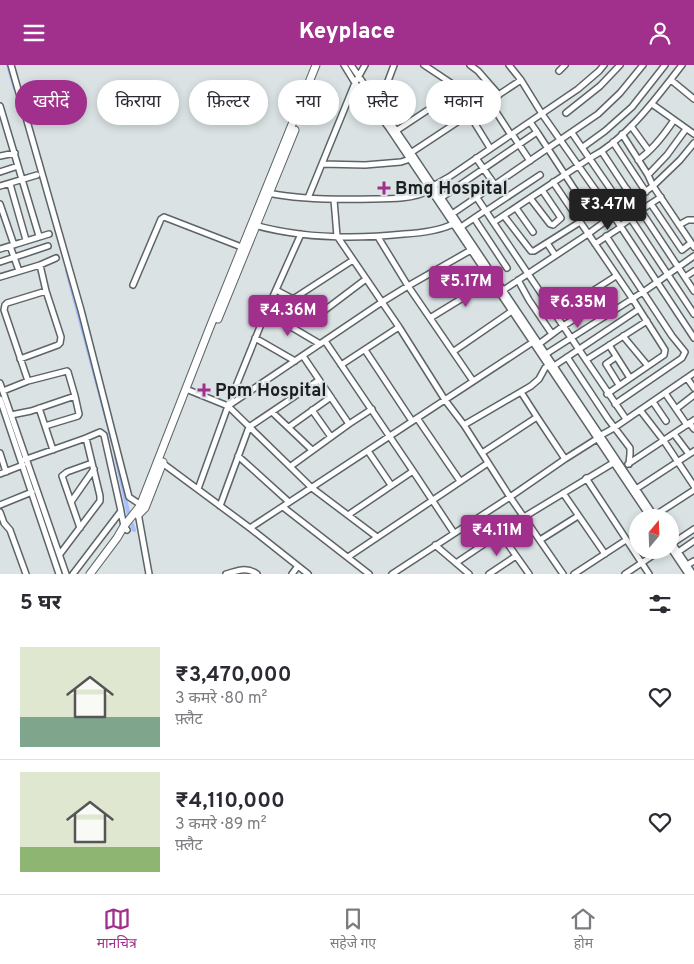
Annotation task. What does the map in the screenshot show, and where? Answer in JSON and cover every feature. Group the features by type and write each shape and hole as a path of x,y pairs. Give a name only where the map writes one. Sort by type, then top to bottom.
{"main road":[{"path":"90,574 137,513 161,462 316,65"},
{"path":"266,193 321,65"},
{"path":"96,574 120,541 126,526"}],"street":[{"path":"11,65 69,266 106,402 129,497 137,513 149,574"},
{"path":"344,65 353,80"},
{"path":"350,65 361,80"},
{"path":"357,80 365,65"},
{"path":"388,80 394,65"},
{"path":"396,131 458,90 457,87 424,65"},
{"path":"470,65 486,80"},
{"path":"509,65 521,80 560,141 621,226 694,338"},
{"path":"559,71 565,65"},
{"path":"266,193 334,201 416,196 450,177 578,89 604,65"},
{"path":"566,113 600,86 620,65"},
{"path":"254,225 301,234 337,236 378,237 434,230 453,219 477,198 598,114 620,93 643,65"},
{"path":"583,147 605,131 632,107 665,65"},
{"path":"494,222 602,152 652,104 682,65"},
{"path":"501,94 521,80"},
{"path":"670,80 694,99"},
{"path":"308,198 349,98"},
{"path":"652,104 694,134"},
{"path":"0,107 2,123 15,153 38,236"},
{"path":"501,118 530,161"},
{"path":"638,160 667,131 674,120"},
{"path":"530,122 590,213"},
{"path":"389,125 453,219 461,227 501,291 648,509"},
{"path":"392,125 409,156"},
{"path":"322,164 365,165 401,162 453,125"},
{"path":"476,125 490,148"},
{"path":"631,126 649,151"},
{"path":"648,175 686,129"},
{"path":"441,198 537,132"},
{"path":"572,133 616,197"},
{"path":"622,134 653,186 693,245 672,256"},
{"path":"613,142 646,191"},
{"path":"501,291 588,234 653,186 680,160 694,143"},
{"path":"602,152 694,291"},
{"path":"0,156 15,153"},
{"path":"476,158 495,185"},
{"path":"0,172 18,167"},
{"path":"0,187 37,175"},
{"path":"461,227 540,175"},
{"path":"554,182 666,352 608,394"},
{"path":"10,184 26,241"},
{"path":"432,188 441,198 471,249 492,281 501,291 512,311 546,354 551,365"},
{"path":"606,204 627,189"},
{"path":"530,198 550,224 553,225 561,218 542,190"},
{"path":"595,244 661,197"},
{"path":"477,198 626,419"},
{"path":"334,201 337,236 563,574"},
{"path":"0,204 19,271"},
{"path":"651,204 682,250"},
{"path":"516,208 533,233"},
{"path":"504,216 529,251 534,251 580,222"},
{"path":"133,285 162,218 168,217 244,248"},
{"path":"474,218 508,268"},
{"path":"631,219 694,314"},
{"path":"679,225 688,220 694,220"},
{"path":"0,249 49,234"},
{"path":"198,489 255,339 301,234"},
{"path":"606,236 672,336 685,351 682,358 615,404"},
{"path":"378,237 408,286 473,381"},
{"path":"547,243 555,255"},
{"path":"0,262 48,246"},
{"path":"228,406 382,302 471,249"},
{"path":"546,354 643,292 694,256"},
{"path":"0,277 56,258"},
{"path":"293,299 353,260"},
{"path":"20,359 60,343 61,337 46,291 40,265"},
{"path":"685,277 694,271"},
{"path":"555,315 616,276"},
{"path":"276,290 315,313 321,313 366,279"},
{"path":"518,280 552,334"},
{"path":"430,318 492,281"},
{"path":"28,381 4,307 7,303 46,291"},
{"path":"250,528 473,381 608,299"},
{"path":"464,425 521,392 539,379 545,368 579,350 639,309"},
{"path":"454,351 512,311"},
{"path":"266,312 322,343 341,365 454,533"},
{"path":"586,360 647,321"},
{"path":"341,365 399,327"},
{"path":"623,336 648,366"},
{"path":"255,339 295,361"},
{"path":"608,345 630,378"},
{"path":"365,350 460,481"},
{"path":"303,356 349,424"},
{"path":"567,357 614,428 630,448 629,464"},
{"path":"616,357 606,363 606,365 620,385"},
{"path":"2,395 28,381 67,371 76,396 78,416 45,426"},
{"path":"392,574 694,373"},
{"path":"687,377 694,388"},
{"path":"220,506 249,427 319,380"},
{"path":"0,383 2,395 24,462 66,574"},
{"path":"188,390 228,406 312,488 377,537"},
{"path":"521,392 565,459"},
{"path":"666,393 676,409 694,429"},
{"path":"2,395 10,415 32,492 59,574"},
{"path":"676,409 694,395"},
{"path":"10,415 31,411 76,396"},
{"path":"288,427 331,397"},
{"path":"653,402 666,421"},
{"path":"39,408 53,450"},
{"path":"290,466 372,409"},
{"path":"312,410 331,437"},
{"path":"640,410 678,461 694,488 664,509"},
{"path":"272,412 312,450"},
{"path":"482,453 537,417"},
{"path":"622,469 690,423"},
{"path":"0,474 24,462 100,432 104,435 126,526"},
{"path":"636,489 692,452 674,434"},
{"path":"599,437 613,463 647,509"},
{"path":"60,554 100,501 86,438"},
{"path":"368,451 391,485"},
{"path":"0,453 6,472"},
{"path":"238,456 289,502"},
{"path":"161,462 308,574"},
{"path":"80,528 62,476 67,472 92,463"},
{"path":"348,557 488,463"},
{"path":"456,563 524,517 613,463"},
{"path":"71,502 94,469"},
{"path":"348,515 413,471"},
{"path":"586,479 649,574"},
{"path":"0,505 32,492"},
{"path":"563,493 605,554"},
{"path":"282,507 369,574"},
{"path":"73,574 121,511"},
{"path":"0,512 4,523 10,530 26,574"},
{"path":"540,540 578,516"},
{"path":"679,539 694,529"},
{"path":"500,533 528,574"},
{"path":"574,574 626,539"},
{"path":"679,551 694,541"},
{"path":"435,545 469,574"},
{"path":"679,553 693,574"},
{"path":"489,574 516,556"},
{"path":"679,558 688,574"},
{"path":"625,574 646,559"},
{"path":"687,565 694,561"},
{"path":"292,574 298,566"},
{"path":"226,574 242,569 248,569 257,574"}],"waterway":[{"path":"8,65 15,89"},
{"path":"67,271 113,443"},
{"path":"116,457 129,516 134,530"}],"place":[{"name":"Bmg Hospital","path":"384,188"},
{"name":"Ppm Hospital","path":"204,390"}]}
